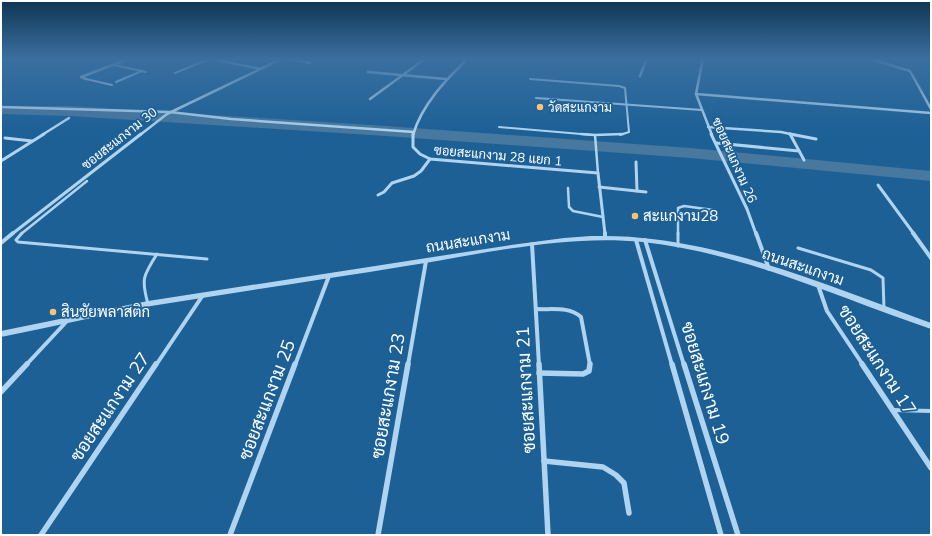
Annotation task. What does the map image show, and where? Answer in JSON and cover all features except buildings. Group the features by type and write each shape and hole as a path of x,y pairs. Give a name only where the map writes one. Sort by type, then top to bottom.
{"street":[{"name":"ซอยสะแกงาม 30","path":"1,243 155,122 169,113 232,83"},
{"path":"370,99 393,83"},
{"name":"ซอยสะแกงาม 28 แยก 1","path":"443,83 420,118 412,139 412,147 424,157 430,159 598,174"},
{"path":"698,83 696,94 931,113"},
{"path":"917,83 931,109"},
{"name":"ซอยสะแกงาม 26","path":"696,94 708,127 747,209 769,268"},
{"path":"1,108 169,113 414,132"},
{"path":"1,161 69,118"},
{"path":"708,127 790,134 816,138"},
{"path":"790,134 804,160"},
{"path":"5,138 32,141"},
{"path":"716,143 799,151"},
{"path":"378,195 384,192 392,183 418,173 430,159"},
{"path":"636,162 637,191"},
{"path":"598,174 605,237"},
{"path":"878,185 931,258"},
{"path":"599,188 646,192"},
{"name":"ถนนสะแกงาม","path":"1,334 148,304 203,295 532,244 605,237 645,240 718,254 769,268 931,326"},
{"path":"636,240 721,535"},
{"name":"ซอยสะแกงาม 19","path":"645,240 738,535"},
{"name":"ซอยสะแกงาม 21","path":"532,244 548,535"},
{"name":"ซอยสะแกงาม 23","path":"378,535 426,261"},
{"name":"ซอยสะแกงาม 25","path":"230,535 329,276"},
{"name":"ซอยสะแกงาม 17","path":"818,285 827,310 931,468"},
{"name":"ซอยสะแกงาม 27","path":"41,535 203,295"},
{"path":"536,309 571,311 581,317 590,366 589,371 583,374 539,373"},
{"path":"1,392 68,320"},
{"path":"544,461 603,467 616,475 624,483 629,513"}],"lane":[{"path":"103,83 112,85"},
{"path":"499,127 620,136 629,132 625,88 619,86 581,83"},
{"path":"536,98 702,110"},
{"path":"595,135 594,144 598,174"},
{"path":"87,181 16,240 18,242 207,258"},
{"path":"568,188 569,207 573,211 603,217"},
{"path":"678,246 678,208 684,206 713,210"},
{"path":"798,248 877,273 883,278 884,309"},
{"path":"148,304 143,287 143,276 157,254"},
{"path":"892,410 931,411"}],"waterway":[{"path":"1,110 71,111 386,131 690,153 931,176"}],"place":[{"name":"วัดสะแกงาม","path":"540,107"},
{"name":"สะแกงาม28","path":"635,216"},
{"name":"สินชัยพลาสติก","path":"53,312"}]}
